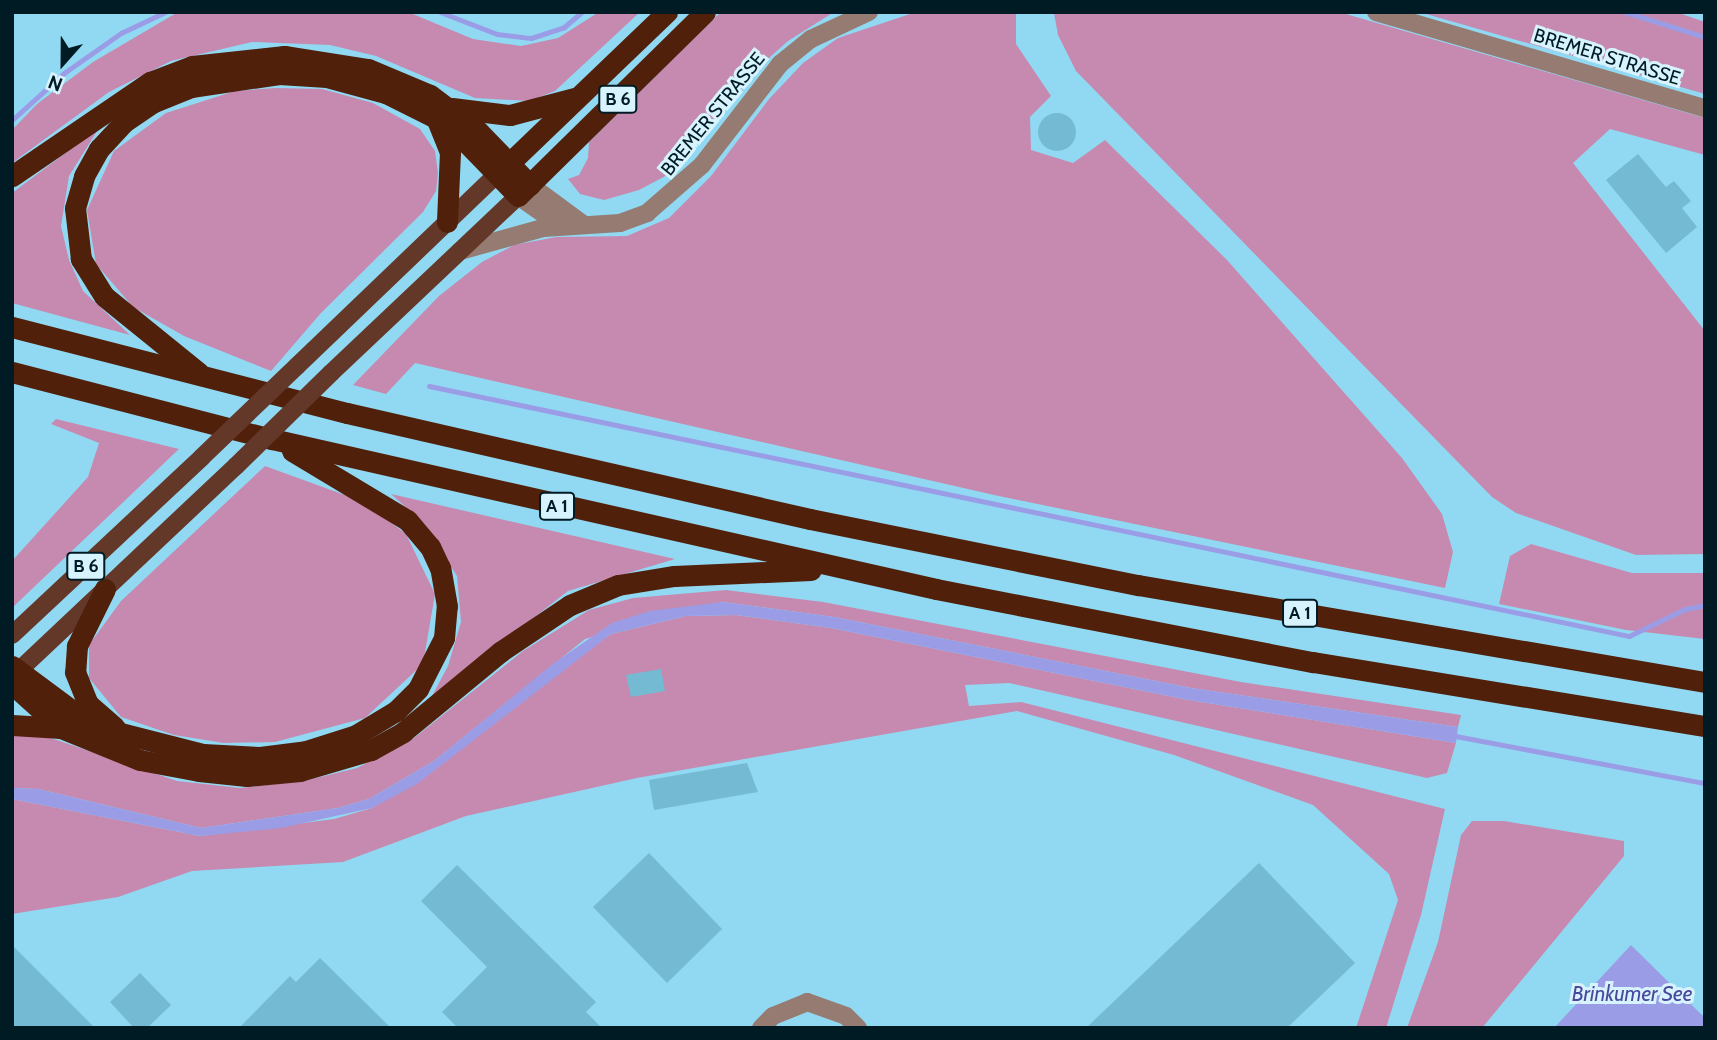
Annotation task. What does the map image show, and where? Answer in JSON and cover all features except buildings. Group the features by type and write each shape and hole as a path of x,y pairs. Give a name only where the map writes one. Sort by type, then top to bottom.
{"highway":[{"name":"B 6","path":"503,169 667,12"},
{"name":"B 6","path":"524,190 705,12"},
{"path":"12,176 150,82 192,66 236,58 284,56 368,69 443,113 524,190"},
{"path":"209,380 122,313 87,273 77,242 75,208 84,176 99,149 124,122 154,102 204,84 279,74 356,83 443,113 510,115 581,95"},
{"path":"443,113 450,152 447,222"},
{"name":"A 1","path":"12,327 209,380 674,490 1138,585 1705,682"},
{"name":"A 1","path":"12,372 272,439 843,569 1313,662 1705,726"},
{"path":"14,674 82,720 179,750 238,757 282,756 328,745 396,711 418,690 437,657 446,621 446,591 440,568 420,534 389,507 272,439"},
{"path":"12,725 61,728 140,760 187,769 247,776 300,771 371,750 403,732 500,652 570,606 618,585 674,576 843,569"},
{"path":"105,589 77,646 77,685 97,713 137,739"},
{"path":"14,674 61,728"}],"main road":[{"name":"B 6","path":"12,635 503,169"},
{"name":"B 6","path":"14,674 524,190"}],"street":[{"name":"BREMER STRASSE","path":"460,251 506,236 628,221 673,194 780,64 811,39 869,12"},
{"name":"BREMER STRASSE","path":"1376,12 1705,108"},
{"path":"524,190 584,225"},
{"path":"524,190 541,216 564,227"},
{"path":"761,1028 773,1016 807,1002 846,1016 858,1028"}],"shaded area":[{"path":"178,12 408,12 473,39 521,46 558,38 599,12 640,12 555,91 529,101 475,98 376,56 330,45 252,42 171,61 109,92 12,163 12,130 37,104 93,62"},
{"path":"721,12 834,12 788,41 759,67 673,172 639,190 604,200 580,194 568,179 579,175 588,158 589,142"},
{"path":"916,12 1016,12 1016,44 1051,96 1030,117 1031,150 1073,163 1105,140 1227,260 1402,458 1442,514 1453,552 1445,588 994,495 415,363 386,394 353,385 439,296 482,262 514,245 556,237 627,236 669,218 711,176 769,99 803,63 838,38"},
{"path":"1339,12 1705,118 1705,155 1610,129 1573,163 1705,331 1705,554 1636,555 1516,513 1492,497 1076,71 1058,35 1054,13"},
{"path":"1419,12 1676,12 1705,22 1705,94"},
{"path":"322,89 373,103 420,129 435,151 438,173 436,191 423,212 321,313 271,371 184,336 133,307 96,264 87,210 114,151 166,113 235,91"},
{"path":"99,128 69,176 61,226 69,260 83,291 130,335 12,303 12,193"},
{"path":"56,419 179,449 12,608 12,561 88,477 99,443 51,424"},
{"path":"265,466 364,502 406,534 435,594 423,664 365,718 275,742 224,743 174,735 121,717 89,678 89,645 121,601"},
{"path":"391,494 675,559 568,591 431,698 448,666 461,622 457,576 421,521"},
{"path":"1531,544 1632,573 1705,573 1705,639 1626,630 1499,604 1510,556"},
{"path":"726,590 823,602 1241,682 1461,715 1458,727 1191,688 834,617 723,602 585,639 434,761 369,799 338,808 201,828 38,789 12,788 12,735 48,737 177,781 240,788 304,781 357,768 414,738 523,651 589,610 633,598"},
{"path":"736,615 831,628 1189,700 1456,743 1447,773 1427,778 1009,683 965,685 969,706 1021,702 1445,809 1421,915 1386,1028 1356,1028 1398,900 1389,874 1313,805 1174,755 1017,711 637,778 466,816 343,862 192,871 118,897 12,914 12,799 200,836 334,819 372,808 611,634 686,616"},
{"path":"1472,821 1504,821 1624,841 1624,856 1482,1028 1407,1028 1438,942 1461,835"}],"water":[{"path":"723,602 834,617 1191,688 1458,727 1456,743 1189,700 831,628 736,615 686,616 611,634 417,784 372,808 281,828 200,836 12,799 12,788 38,789 201,828 338,808 369,799 434,761 554,663 612,623 650,611"},
{"name":"Brinkumer See","path":"1631,945 1705,1018 1705,1028 1554,1028"}],"waterway":[{"path":"12,120 64,73 121,33 165,12"},
{"path":"440,12 497,34 531,38 564,27 582,12"},
{"path":"1625,12 1705,37"},
{"path":"429,386 1629,636 1685,609 1705,605"},
{"path":"1450,735 1705,783"}]}
